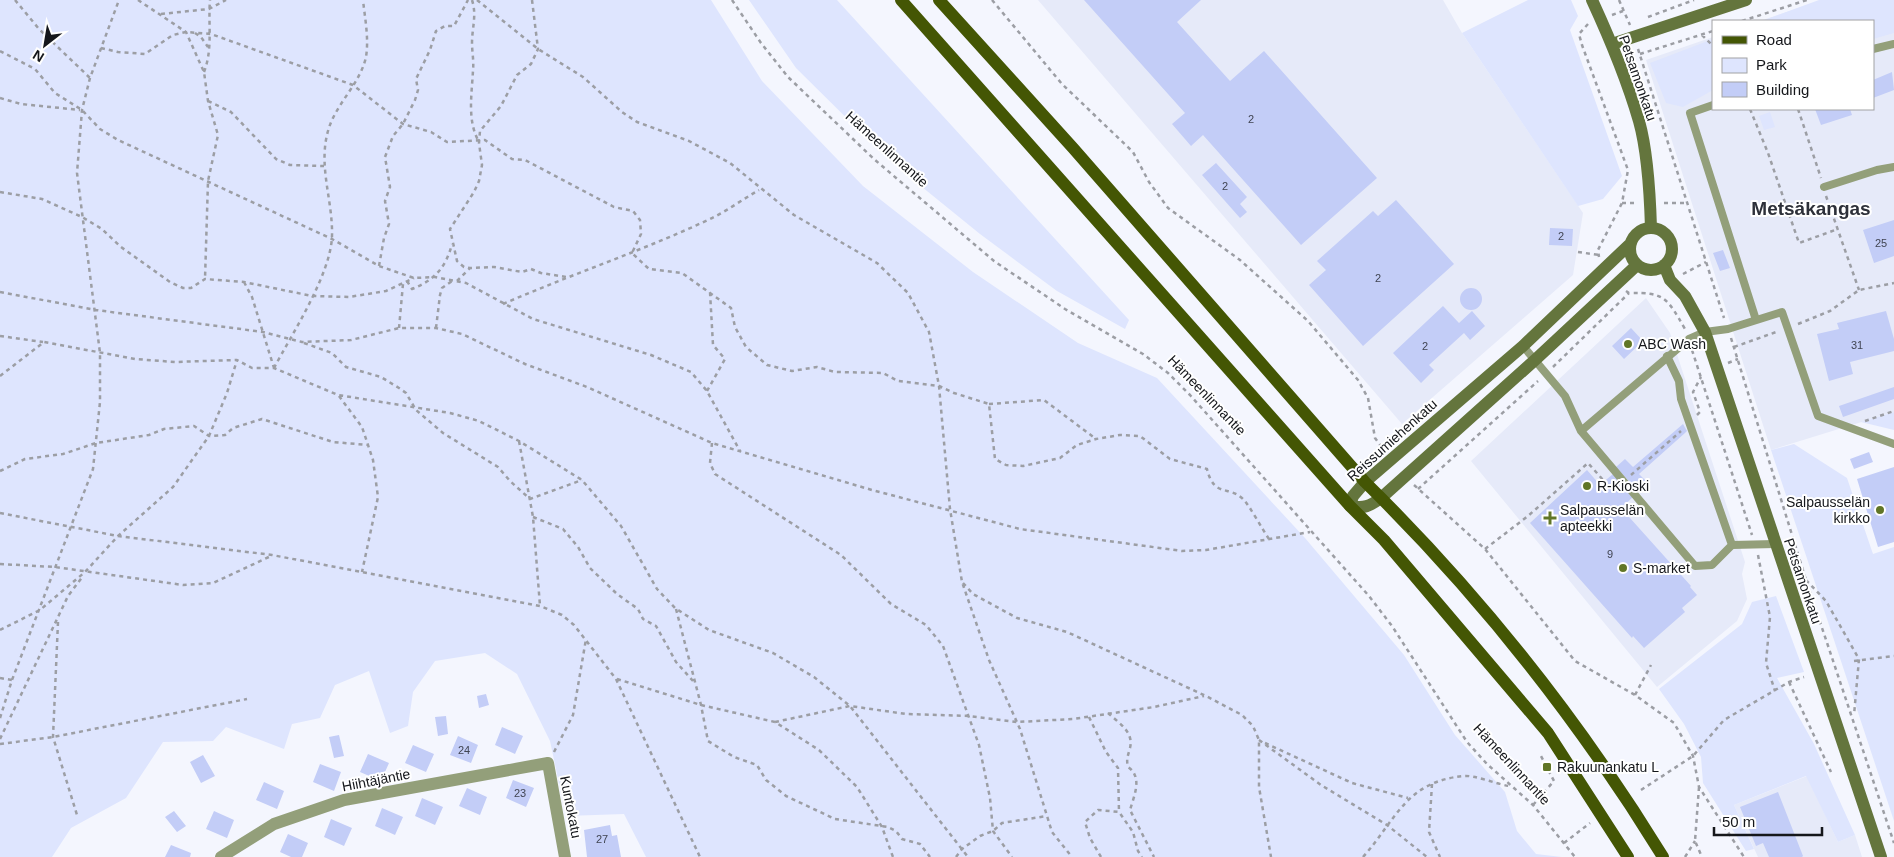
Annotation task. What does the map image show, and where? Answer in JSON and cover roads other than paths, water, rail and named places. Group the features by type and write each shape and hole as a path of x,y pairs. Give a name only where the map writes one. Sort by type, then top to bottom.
{"main road":[{"path":"901,0 1350,506 1384,540 1548,733 1628,857"},
{"path":"939,0 1072,148 1365,482 1500,627 1568,714 1617,783 1663,857"}],"street":[{"name":"Petsamonkatu","path":"1592,0 1612,44 1639,123 1650,196 1651,228"},
{"path":"1612,44 1746,0"},
{"path":"1651,228 1665,233 1672,246 1672,253 1664,265 1650,270 1637,265 1631,256 1630,244 1638,232 1651,228"},
{"name":"Reissumiehenkatu","path":"1350,506 1353,496 1365,482 1523,346 1630,244"},
{"path":"1350,506 1362,509 1381,498 1535,360 1637,265"},
{"name":"Petsamonkatu","path":"1664,265 1670,280 1685,296 1705,332 1881,857"},
{"name":"Hiihtäjäntie","path":"221,857 274,824 344,800 548,763"},
{"name":"Kuntokatu","path":"548,763 565,857"}],"lane":[{"path":"1874,49 1894,44"},
{"path":"1712,105 1690,113 1756,320"},
{"path":"1824,187 1894,166"},
{"path":"1581,431 1689,339 1705,332 1728,329 1782,312 1818,416 1894,444"},
{"path":"1523,346 1565,396 1581,431 1695,566 1712,565 1732,545 1775,544"},
{"path":"1667,356 1679,382 1681,399 1732,545"}],"place":[{"name":"ABC Wash","path":"1628,344"},
{"name":"R-Kioski","path":"1587,486"},
{"name":"Salpausselän kirkko","path":"1880,510"},
{"name":"Salpausselän apteekki","path":"1550,518"},
{"name":"S-market","path":"1623,568"},
{"name":"Rakuunankatu L","path":"1547,767"}],"district":[{"name":"Metsäkangas","path":"1811,208"}]}
